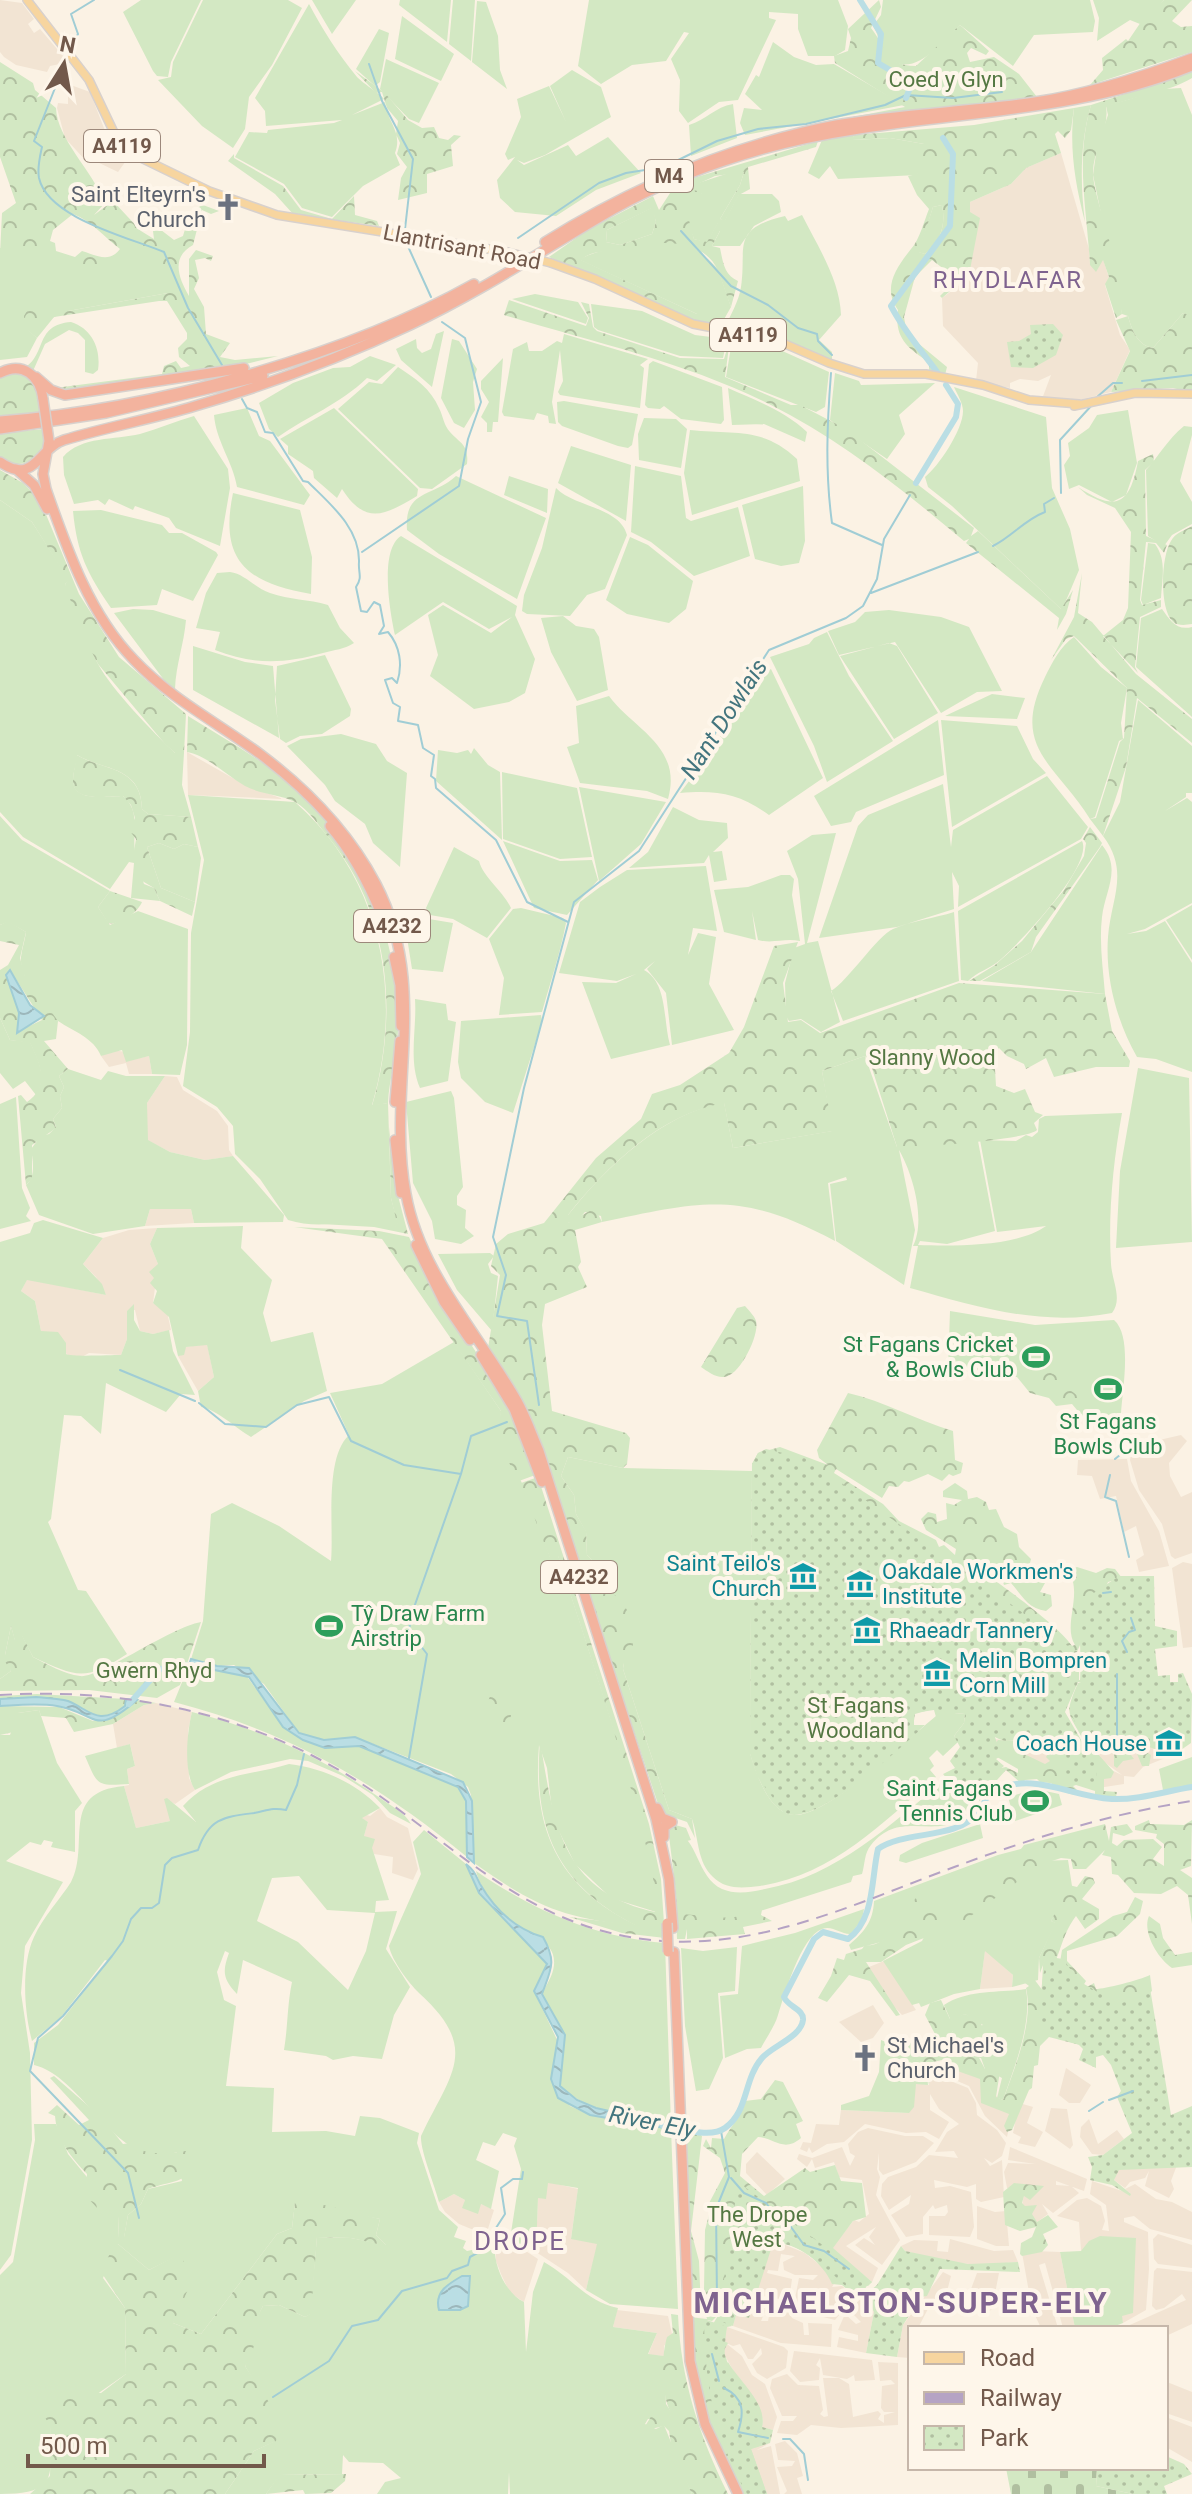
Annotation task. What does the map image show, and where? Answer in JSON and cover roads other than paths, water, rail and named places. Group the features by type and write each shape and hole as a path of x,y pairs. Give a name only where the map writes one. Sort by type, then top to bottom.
{"highway":[{"name":"M4","path":"1042,104 1192,58"},
{"name":"M4","path":"0,421 101,407 337,351 456,302 613,209 727,161 855,129 1120,91 1192,66"},
{"path":"213,382 337,351"},
{"path":"4,465 36,465 48,446 60,441 212,401 337,351"},
{"path":"0,373 15,368 65,395 192,386"},
{"path":"36,377 43,399 48,446"},
{"name":"M4","path":"0,429 78,418 192,386"},
{"path":"75,565 48,483 48,468 54,451 66,443 139,421"},
{"name":"A4232","path":"48,446 45,485 75,565 115,638 176,701"},
{"path":"4,465 42,498"},
{"name":"A4232","path":"4,465 28,478 42,498 77,583 104,631 141,674 176,701 260,755 310,795 348,838 377,886 394,932 406,984 407,1037 399,1123 411,1224 444,1302 514,1409 533,1454 650,1819 662,1870 670,1926 682,2331 687,2377 705,2439 732,2494"},
{"name":"A4232","path":"421,1250 524,1415 539,1451 621,1709 660,1816 672,1822 665,1825 663,1832 672,1908 670,1926"},
{"name":"A4232","path":"678,2150 692,2374 710,2437 738,2494"}],"main road":[{"name":"Llantrisant Road","path":"27,0 89,80 114,135 135,155 209,191 277,215 507,252 551,263 595,279 693,324 776,340 864,374 913,372 977,385 1031,406 1064,408 1135,393 1192,394"}],"water":[{"path":"10,970 30,1005 44,1016 17,1033 19,1013 6,975"},
{"path":"191,1659 217,1666 249,1668 299,1733 324,1740 355,1737 463,1782 472,1801 474,1863 467,1857 466,1801 458,1787 359,1746 325,1748 303,1740 283,1727 249,1677 189,1665"},
{"path":"36,1697 68,1701 101,1716 125,1706 126,1699 137,1700 112,1718 103,1720 57,1706 0,1706 0,1699"},
{"path":"466,1864 499,1910 515,1924 543,1937 550,1953 551,1966 542,1994 565,2035 560,2086 577,2100 596,2108 671,2125 671,2129 590,2115 558,2098 551,2079 558,2037 534,1991 547,1964 479,1893"},
{"path":"462,2276 470,2276 468,2306 460,2310 439,2310 440,2293"}],"waterway":[{"path":"70,49 78,34 71,14 94,0"},
{"path":"860,0 881,34 878,63 912,83 906,98"},
{"path":"60,75 67,58"},
{"path":"369,64 382,101 413,159 405,229"},
{"path":"57,83 34,141 42,147 38,174 45,192 73,215 164,252 188,308 222,365"},
{"path":"518,238 599,183 626,173 664,167 717,141 758,129 806,124 885,105 906,95 953,98 1002,92"},
{"name":"Nant Dowlais","path":"937,372 891,306 950,226 953,154 943,138"},
{"path":"681,231 731,286 768,305 798,328 817,334 818,341 832,355"},
{"path":"406,242 431,297"},
{"path":"362,552 459,486 468,439 481,402 465,338 442,322"},
{"path":"831,373 827,448 832,523 882,545"},
{"path":"1142,381 1192,375"},
{"path":"1097,397 1113,383 1122,383"},
{"name":"Nant Dowlais","path":"916,483 956,417 958,404 946,385"},
{"path":"242,399 247,408 257,412 265,432 273,433 303,481 308,482 334,508 355,538 360,575 356,587 361,611 367,612 374,602 380,605 384,626 379,634 388,632 392,637 400,663 397,683 392,678 385,680 393,703 400,707 398,721 418,725 423,748 434,755 431,776 435,779 436,788 496,840 527,902 568,922"},
{"path":"1061,493 1060,440 1092,405"},
{"name":"Nant Dowlais","path":"539,1405 527,1321 497,1316 506,1275 493,1237 524,1088 574,902 639,851 769,650 846,618 863,606 877,579 884,539 910,495"},
{"path":"993,546 1045,512 1044,504 1054,498"},
{"path":"871,593 978,552"},
{"path":"120,1370 195,1401"},
{"path":"199,1403 225,1424 266,1427 297,1405 329,1397 351,1441 404,1465 461,1474 411,1616 409,1631 427,1654 409,1758"},
{"path":"461,1474 471,1436 507,1422"},
{"path":"1115,1459 1126,1450"},
{"path":"1110,1475 1105,1497 1116,1501 1129,1557"},
{"path":"1103,1593 1111,1592"},
{"path":"1127,1652 1122,1641 1135,1630 1131,1618"},
{"name":"River Ely","path":"129,1704 160,1669 197,1664"},
{"path":"1117,1674 1117,1737 1122,1748"},
{"path":"139,2218 128,2173 30,2071 38,2038 63,2016 112,1956 123,1941 131,1919 141,1908 152,1908 159,1903 165,1865 172,1858 198,1850 207,1831 219,1821 269,1810 286,1810 297,1785 304,1754"},
{"name":"River Ely","path":"663,2126 711,2133 733,2121 762,2058 801,2026 803,2016 784,1997 814,1939 823,1932 848,1939 863,1921 868,1910 878,1849 902,1839 944,1831 969,1822 991,1791 1007,1785 1037,1784 1112,1799 1142,1797 1192,1787"},
{"path":"1109,2100 1133,2091"},
{"path":"1089,2111 1103,2102"},
{"path":"711,2315 717,2299 716,2209 729,2177 721,2131"},
{"path":"273,2397 329,2361 352,2326 378,2320 402,2291 447,2278 452,2271 468,2265 470,2257 481,2251 505,2214 501,2188 513,2179 522,2179 523,2172"},
{"path":"731,2178 744,2193 766,2203 778,2218 791,2227 804,2245 824,2251 849,2269"},
{"path":"712,2354 719,2381"},
{"path":"724,2388 736,2397 741,2407 738,2432 768,2438"},
{"path":"783,2439 790,2439 804,2454 808,2480"}],"railway":[{"path":"0,1695 98,1696 146,1702 240,1725 329,1764 530,1902 602,1931 643,1939 684,1942 725,1939 804,1922 1043,1836 1132,1812 1192,1801"}],"place":[{"name":"Saint Elteyrn's Church","path":"228,207"},
{"name":"St Fagans Cricket & Bowls Club","path":"1036,1357"},
{"name":"St Fagans Bowls Club","path":"1108,1389"},
{"name":"Saint Teilo's Church","path":"803,1576"},
{"name":"Oakdale Workmen's Institute","path":"860,1584"},
{"name":"Tŷ Draw Farm Airstrip","path":"329,1626"},
{"name":"Rhaeadr Tannery","path":"867,1630"},
{"name":"Melin Bompren Corn Mill","path":"937,1673"},
{"name":"Coach House","path":"1169,1743"},
{"name":"Saint Fagans Tennis Club","path":"1035,1801"},
{"name":"St Michael's Church","path":"865,2058"}],"district":[{"name":"RHYDLAFAR","path":"1008,280"},
{"name":"DROPE","path":"520,2241"},
{"name":"MICHAELSTON-SUPER-ELY","path":"901,2302"}],"park label":[{"name":"Coed y Glyn","path":"946,79"},
{"name":"Slanny Wood","path":"932,1057"},
{"name":"Gwern Rhyd","path":"154,1670"},
{"name":"St Fagans Woodland","path":"856,1718"},
{"name":"The Drope West","path":"757,2226"}]}
